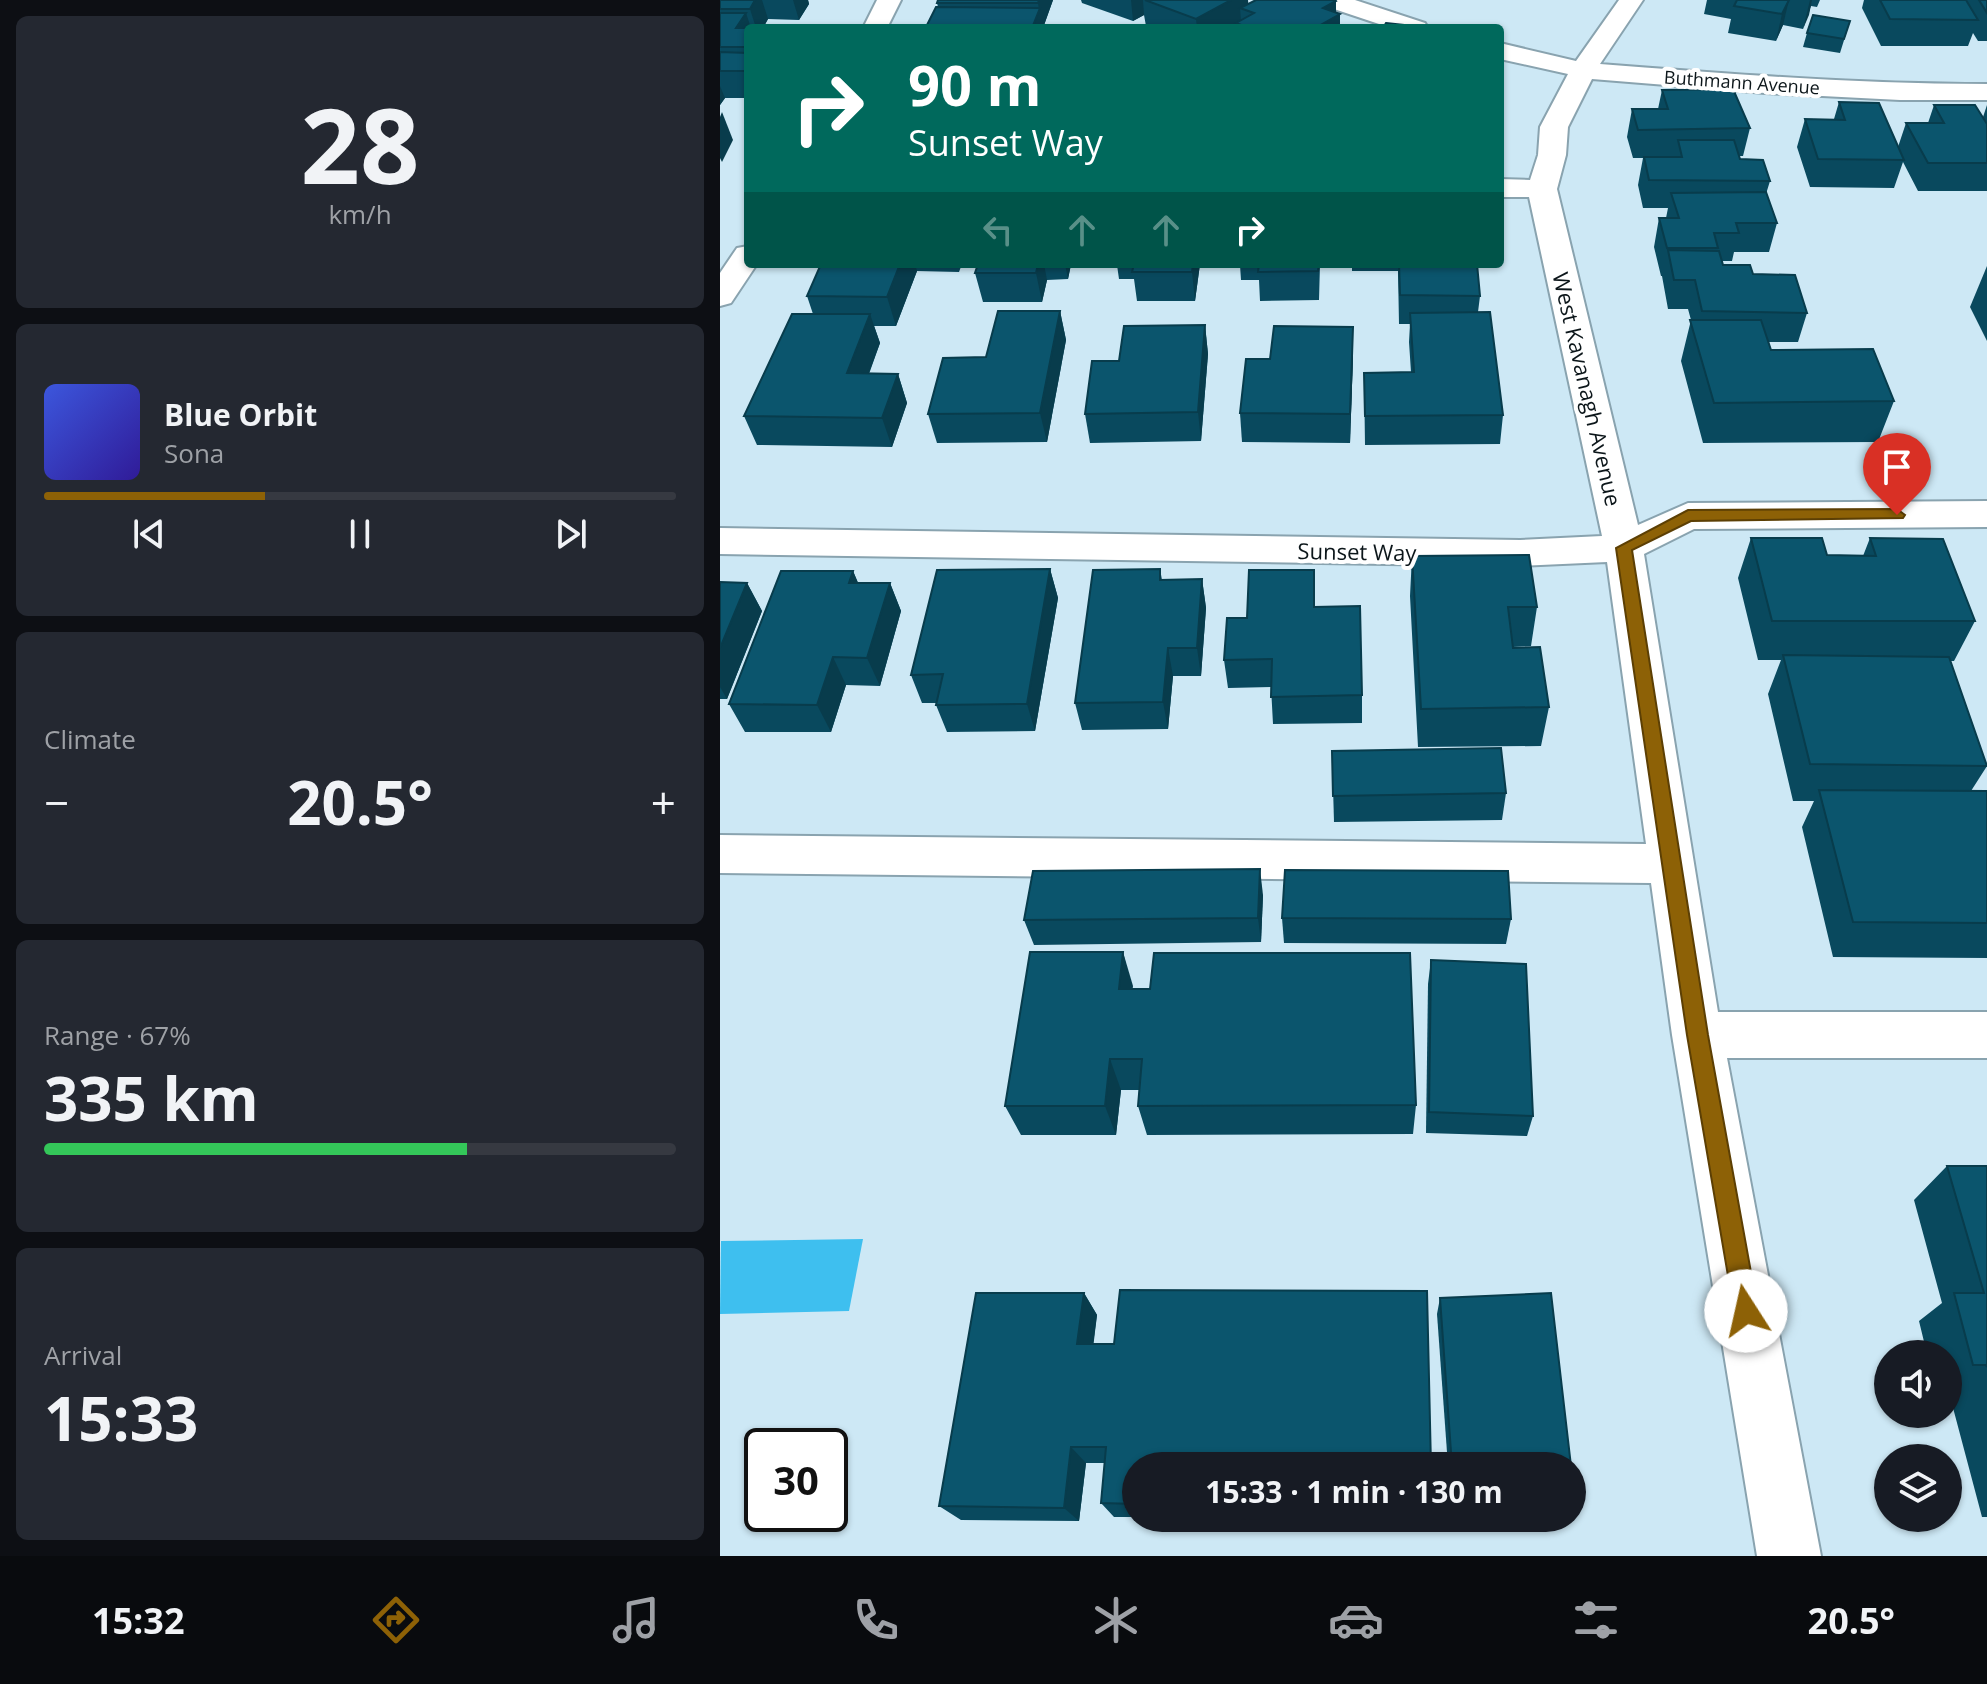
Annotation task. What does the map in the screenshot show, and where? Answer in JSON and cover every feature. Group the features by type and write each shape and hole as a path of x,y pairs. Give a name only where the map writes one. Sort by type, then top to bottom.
{"street":[{"path":"877,24 889,0"},
{"path":"1331,0 1404,24"},
{"name":"West Kavanagh Avenue","path":"1631,0 1583,70 1554,127 1552,155 1521,188 1624,548 1697,1035 1789,1556"},
{"name":"Buthmann Avenue","path":"1504,52 1583,70 1765,85 1900,92 1987,92"},
{"path":"720,296 744,261"},
{"name":"Sunset Way","path":"720,541 1520,553 1624,548 1688,516 1987,514"},
{"path":"720,854 1673,864"},
{"path":"1697,1035 1987,1035"}],"water":[{"path":"863,1239 849,1311 720,1314 721,1241"}],"building":[{"path":"720,0 755,0 750,9 720,9"},
{"path":"938,0 1039,0 1038,3 937,3"},
{"path":"1145,0 1231,0 1196,19"},
{"path":"1256,0 1335,0 1323,8 1340,14 1322,24 1239,24 1236,23 1254,13 1240,8"},
{"path":"1737,0 1789,0 1782,14 1734,6"},
{"path":"1880,0 1966,0 1978,20 1890,19"},
{"path":"1979,0 1987,0 1987,13"},
{"path":"936,7 1040,8 1034,24 928,24"},
{"path":"720,13 746,13 736,28 744,28 744,47 720,47"},
{"path":"1813,15 1850,21 1844,39 1807,33"},
{"path":"720,52 744,53 744,71 720,71"},
{"path":"1733,89 1750,128 1638,130 1632,109 1668,109 1662,90"},
{"path":"1839,102 1879,103 1904,160 1818,159 1805,119 1845,120"},
{"path":"1934,105 1975,105 1987,124 1987,163 1928,163 1906,123 1944,123"},
{"path":"1678,140 1734,140 1740,159 1763,160 1770,181 1649,180 1644,157 1682,157"},
{"path":"1766,192 1777,223 1736,223 1739,233 1714,233 1718,248 1667,248 1659,218 1679,218 1671,193"},
{"path":"1668,250 1719,251 1723,265 1750,265 1753,274 1795,275 1807,313 1702,311 1695,280 1674,280"},
{"path":"819,268 898,268 887,297 807,296"},
{"path":"977,268 1037,268 1036,273 975,273"},
{"path":"1133,268 1192,268 1192,272 1132,272"},
{"path":"1258,268 1318,268 1318,271 1258,272"},
{"path":"1399,268 1477,268 1480,296 1400,295"},
{"path":"998,311 1060,311 1040,413 928,414 943,358 986,357"},
{"path":"1490,312 1503,415 1365,416 1364,373 1414,372 1410,313"},
{"path":"792,314 870,314 847,373 898,374 882,418 744,416"},
{"path":"1690,320 1761,320 1771,350 1873,349 1894,401 1714,403"},
{"path":"1205,325 1198,412 1085,414 1092,361 1119,361 1124,326"},
{"path":"1274,326 1353,327 1350,414 1240,413 1246,359 1270,359"},
{"path":"1751,538 1822,538 1827,555 1876,556 1870,538 1943,539 1975,621 1772,621"},
{"path":"1529,555 1537,607 1508,607 1513,648 1540,647 1549,707 1421,709 1412,556"},
{"path":"1050,569 1027,704 936,705 943,674 911,675 937,570"},
{"path":"1160,569 1160,580 1202,579 1197,648 1168,648 1163,702 1075,703 1093,570"},
{"path":"1249,570 1314,570 1314,607 1360,606 1362,695 1271,697 1272,659 1224,660 1227,618 1247,618"},
{"path":"781,571 853,571 849,583 890,583 867,658 833,657 817,705 729,704"},
{"path":"720,582 747,583 720,648"},
{"path":"1783,655 1949,657 1987,766 1810,764"},
{"path":"1501,748 1506,793 1333,796 1332,751"},
{"path":"1819,790 1987,791 1987,923 1853,922"},
{"path":"1260,869 1258,918 1024,920 1033,871"},
{"path":"1285,870 1508,871 1511,919 1282,918"},
{"path":"1030,952 1123,952 1119,989 1150,989 1154,953 1410,953 1416,1105 1138,1106 1142,1059 1110,1059 1105,1106 1005,1106"},
{"path":"1431,960 1526,964 1533,1116 1429,1112"},
{"path":"1947,1166 1987,1166 1987,1367 1973,1365 1954,1293 1984,1293"},
{"path":"1120,1290 1427,1291 1431,1452 1122,1452 1122,1504 1101,1503 1106,1447 1071,1447 1064,1508 939,1506 976,1293 1084,1293 1077,1344 1114,1344"},
{"path":"1551,1293 1569,1452 1451,1452 1440,1298"}],"route":[{"path":"1746,1311 1697,1035 1624,548 1688,516 1897,515"}]}
